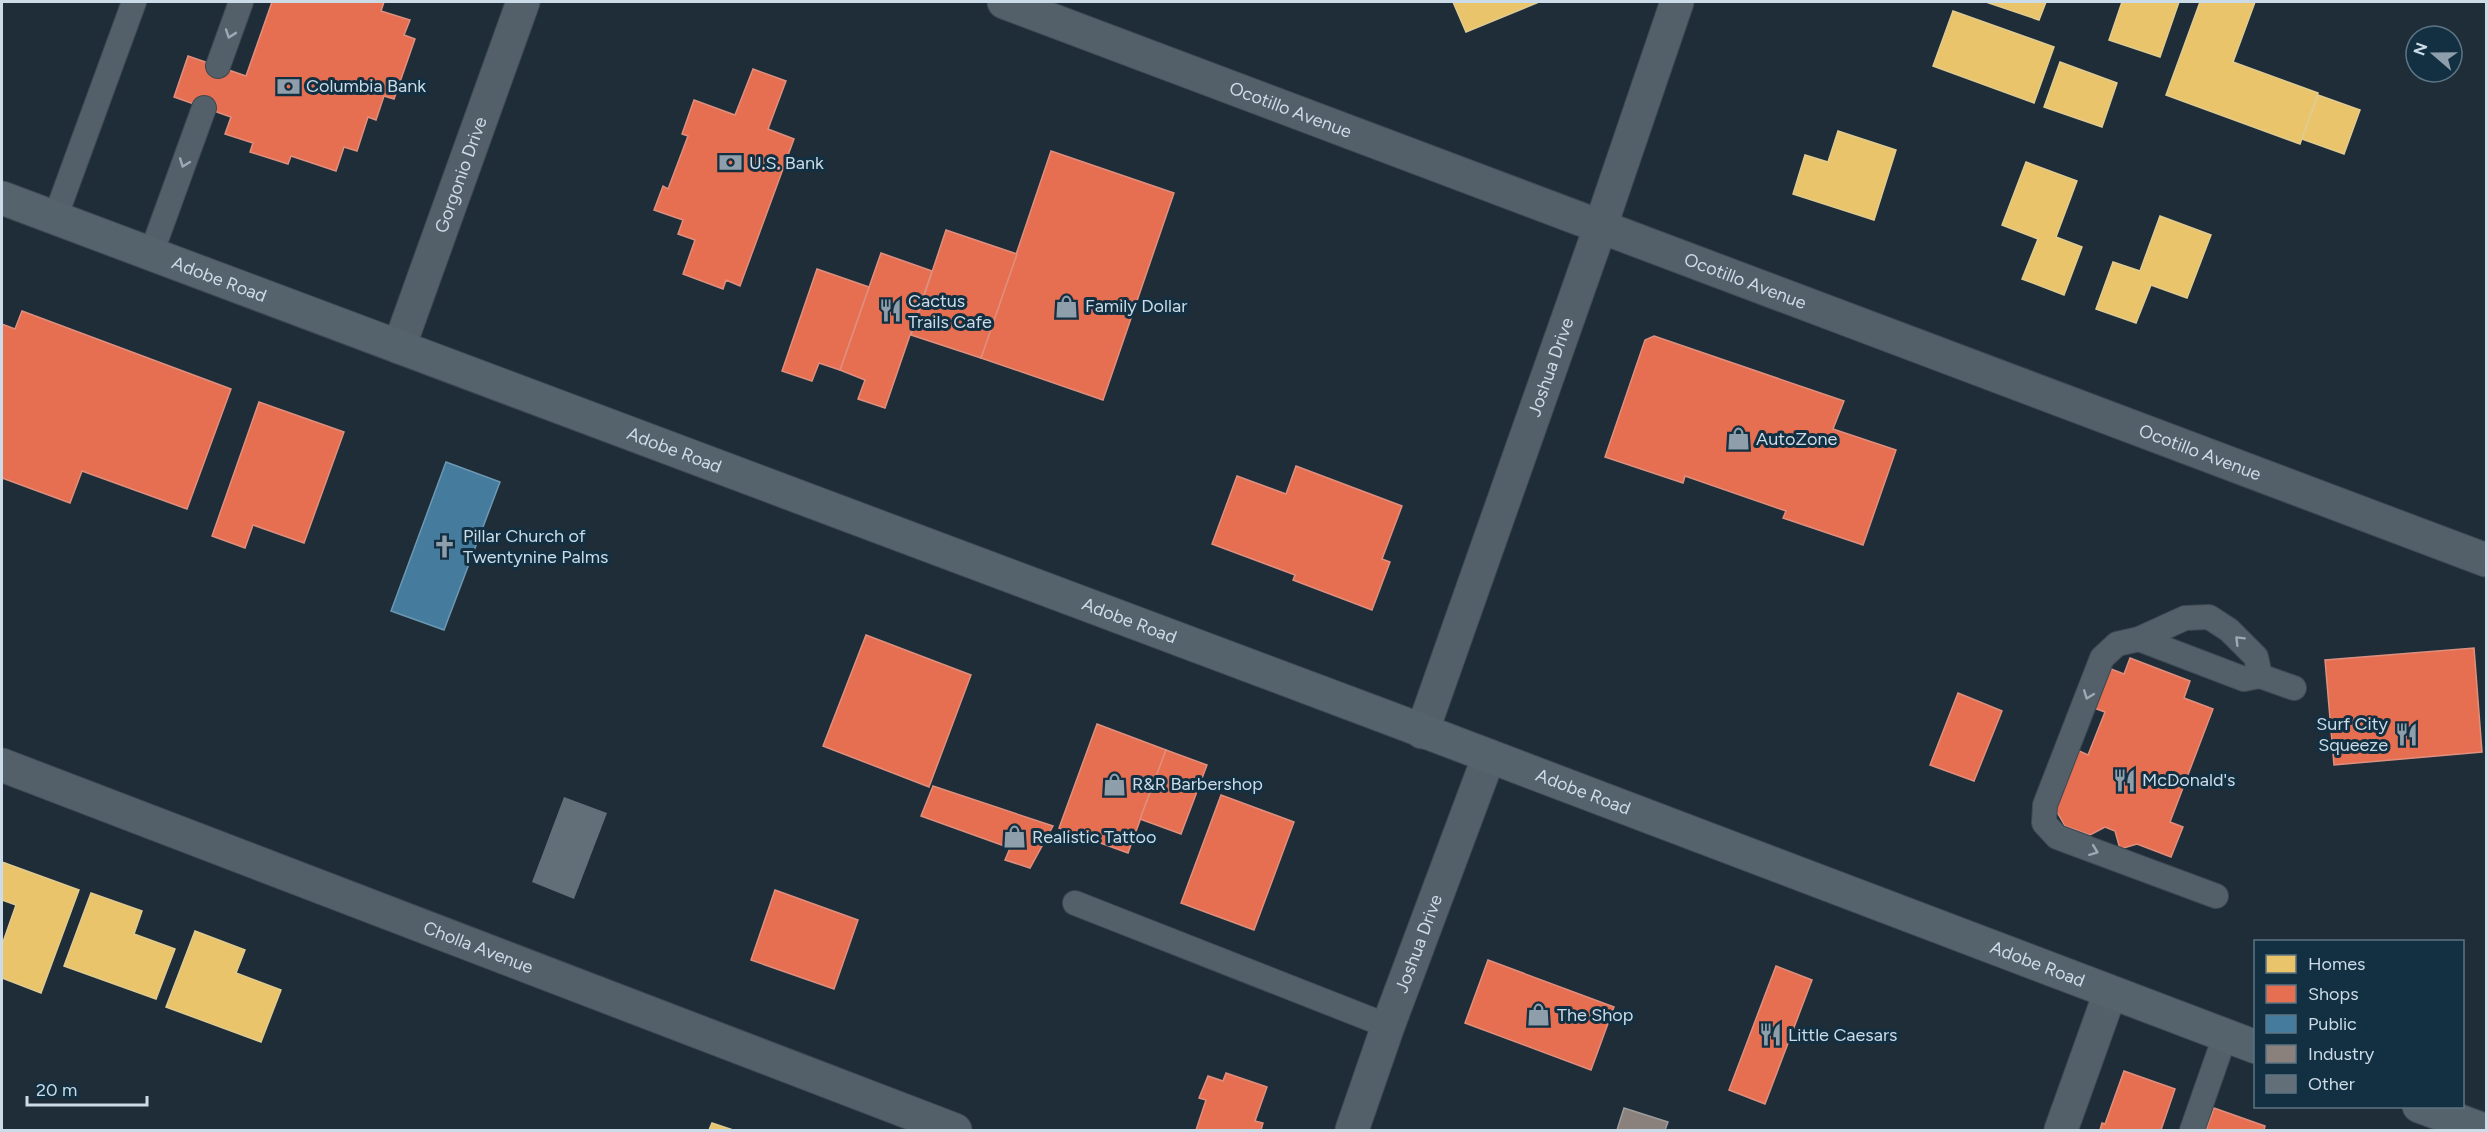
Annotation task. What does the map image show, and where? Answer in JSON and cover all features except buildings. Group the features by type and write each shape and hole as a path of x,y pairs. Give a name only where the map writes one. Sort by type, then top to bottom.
{"main road":[{"name":"Adobe Road","path":"2,198 1489,756 2254,1046"},
{"path":"2422,1108 2484,1131"}],"street":[{"name":"Gorgonio Drive","path":"399,347 523,2"},
{"name":"Ocotillo Avenue","path":"1004,2 2487,560"},
{"name":"Joshua Drive","path":"1422,732 1677,2"},
{"name":"Joshua Drive","path":"1352,1131 1388,1026 1489,756"},
{"name":"Cholla Avenue","path":"2,765 956,1131"},
{"path":"2061,1131 2110,993"}],"lane":[{"path":"55,218 134,2"},
{"path":"218,66 241,2"},
{"path":"151,254 204,108"},
{"path":"2216,896 2057,837 2044,823 2044,805 2102,658 2117,644 2139,639 2185,618 2209,617 2229,630 2256,657 2260,676"},
{"path":"2139,639 2244,678 2260,676 2294,688"},
{"path":"1075,903 1388,1026"},
{"path":"2192,1131 2225,1036"}],"place":[{"name":"Columbia Bank","path":"288,86"},
{"name":"U.S. Bank","path":"731,163"},
{"name":"Family Dollar","path":"1067,306"},
{"name":"Cactus Trails Cafe","path":"890,311"},
{"name":"AutoZone","path":"1738,439"},
{"name":"Pillar Church of Twentynine Palms","path":"445,546"},
{"name":"Surf City Squeeze","path":"2406,734"},
{"name":"McDonald's","path":"2124,780"},
{"name":"R&R Barbershop","path":"1114,784"},
{"name":"Realistic Tattoo","path":"1014,837"},
{"name":"The Shop","path":"1539,1015"},
{"name":"Little Caesars","path":"1770,1035"}]}
